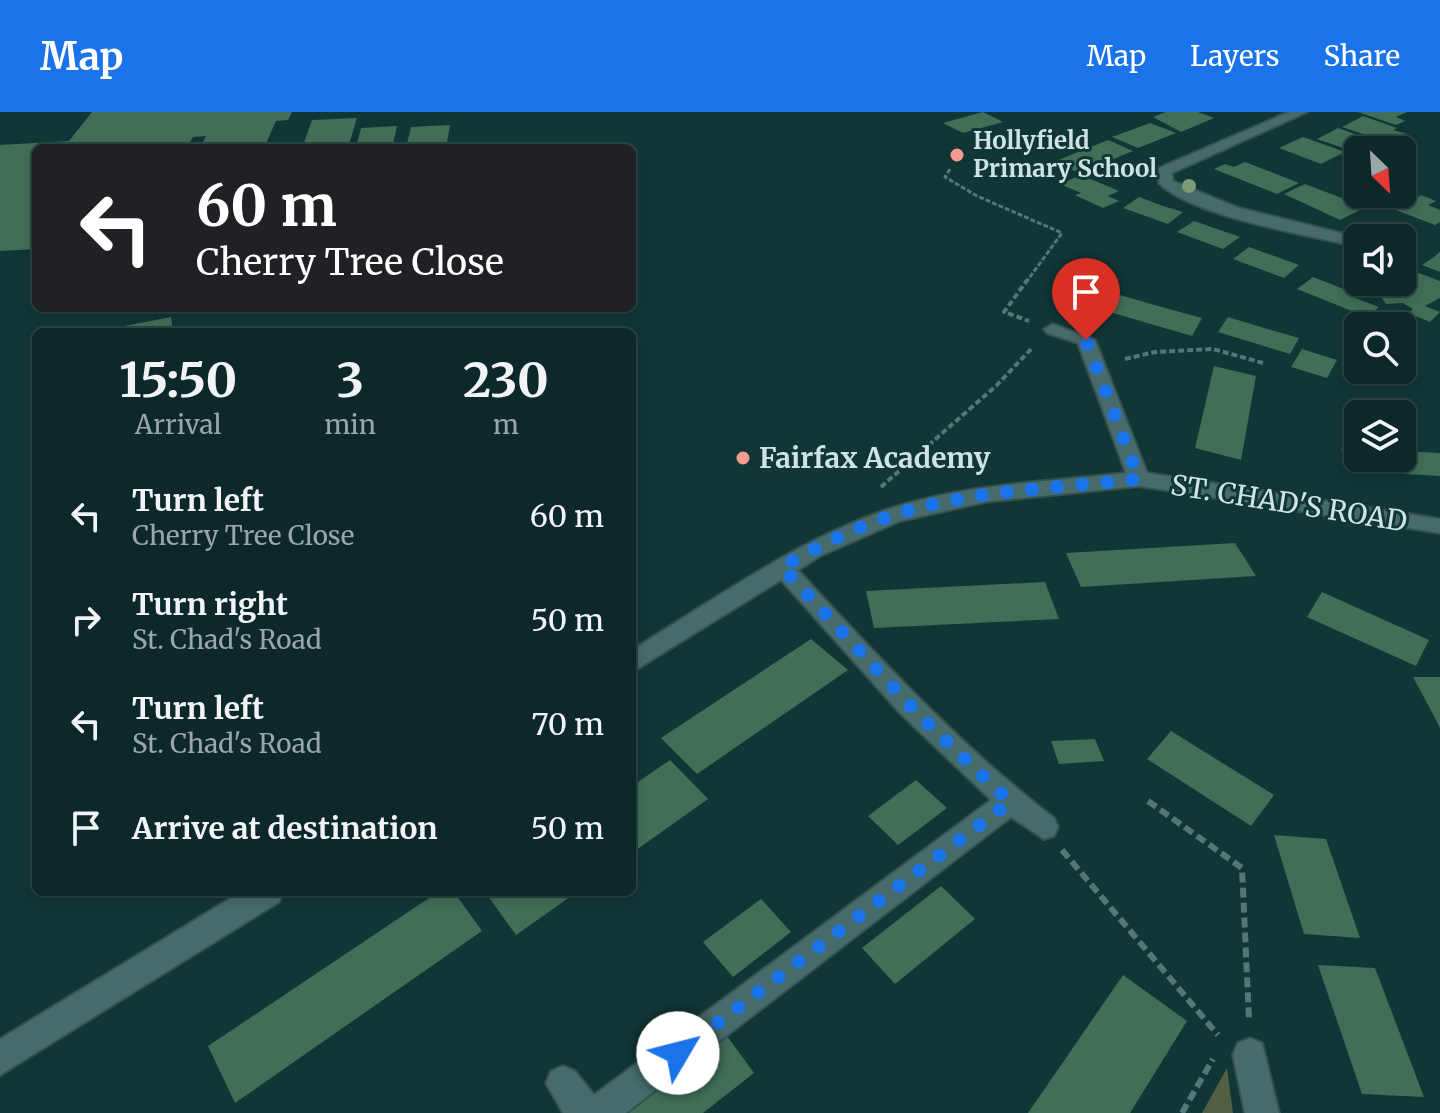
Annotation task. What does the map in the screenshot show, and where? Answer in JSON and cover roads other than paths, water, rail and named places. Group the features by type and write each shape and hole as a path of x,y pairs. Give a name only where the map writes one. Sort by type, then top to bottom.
{"street":[{"path":"1300,112 1164,171 1166,183 1226,208 1344,238"},
{"name":"ST. CHAD'S ROAD","path":"1045,327 1086,340 1139,479"},
{"name":"ST. CHAD'S ROAD","path":"636,659 812,550 894,515 985,495 1139,479 1440,526"},
{"path":"782,567 919,715 1010,802 1044,827"},
{"path":"590,1113 602,1110 1010,802"},
{"path":"0,1058 262,896"},
{"path":"1237,1048 1262,1113"},
{"path":"563,1083 584,1113"}],"place":[{"name":"Hollyfield Primary School","path":"957,155"},
{"name":"Fairfax Academy","path":"743,458"}]}
